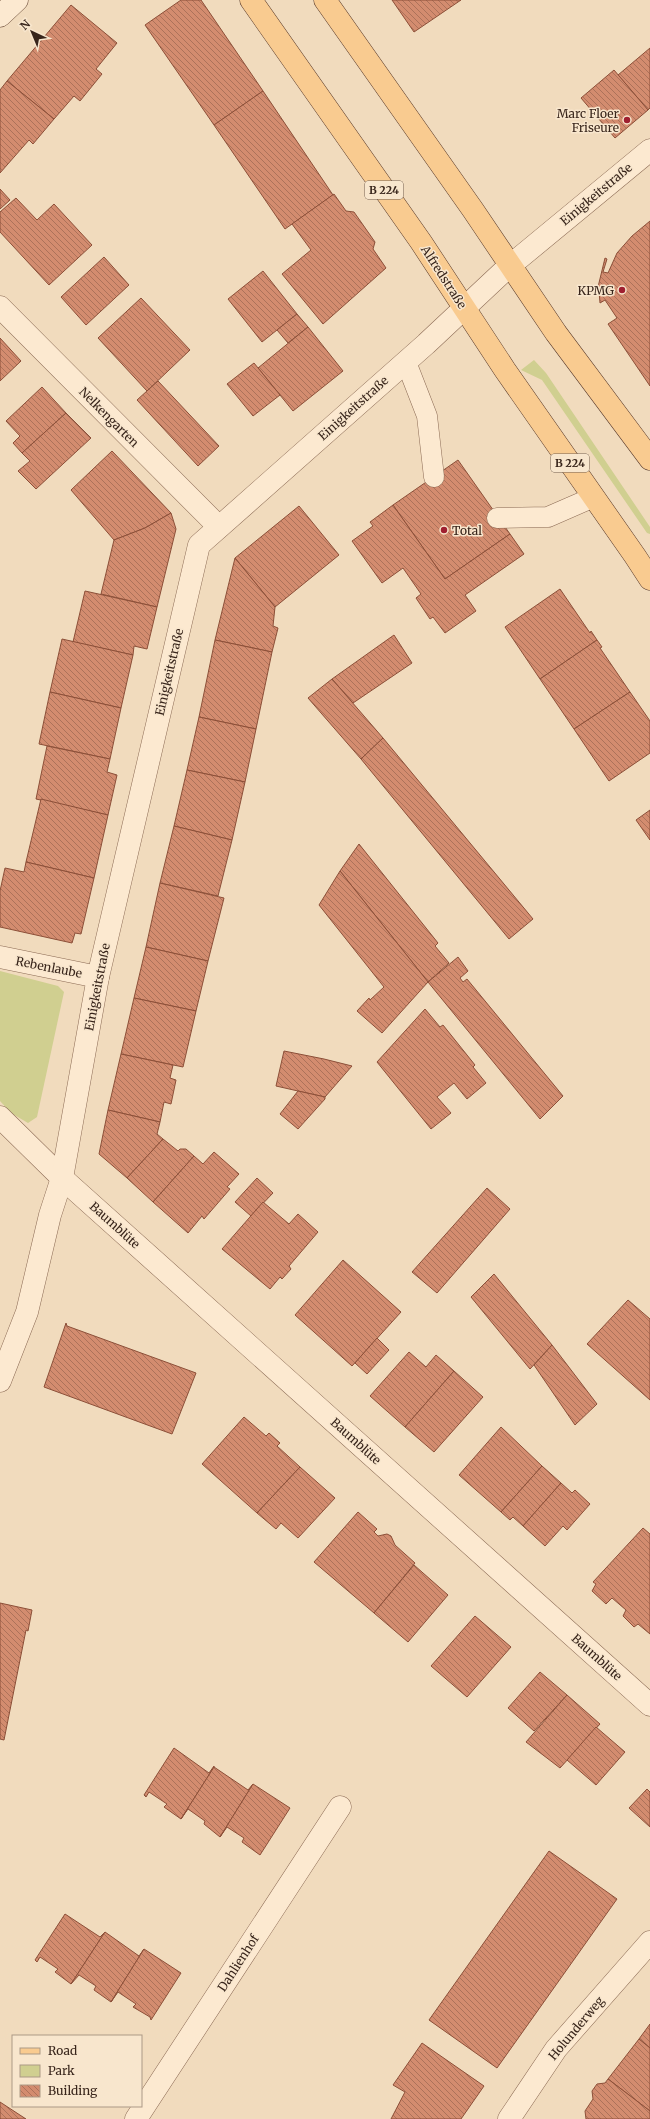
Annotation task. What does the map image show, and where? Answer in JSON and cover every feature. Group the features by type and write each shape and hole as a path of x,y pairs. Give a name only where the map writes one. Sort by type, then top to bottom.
{"main road":[{"name":"Alfredstraße","path":"251,0 421,242 463,308 594,497 643,557 650,579"},
{"path":"325,0 511,265 556,333 650,459"}],"street":[{"path":"0,16 17,0"},
{"name":"Einigkeitstraße","path":"0,1381 27,1312 50,1215 62,1178 98,977 199,545 406,362 511,265 650,150"},
{"name":"Nelkengarten","path":"0,307 219,527"},
{"name":"Rebenlaube","path":"0,957 98,977"},
{"path":"0,1117 62,1178"},
{"name":"Baumblüte","path":"62,1178 650,1705"},
{"name":"Dahlienhof","path":"136,2119 340,1807"},
{"name":"Holunderweg","path":"509,2119 556,2049 650,1942"}],"lane":[{"path":"406,362 427,416 434,477"},
{"path":"497,518 548,517 594,497"}],"green space":[{"path":"534,360 546,373 650,527 650,534 647,533 542,380 521,370"},
{"path":"0,971 58,986 64,992 37,1117 28,1123 11,1113 0,1101"}],"building":[{"path":"181,0 201,0 263,91 214,125 145,25"},
{"path":"392,0 461,0 414,32"},
{"path":"71,5 117,43 96,69 102,74 80,101 74,96 54,119 7,81"},
{"path":"650,48 650,108 648,110 618,75"},
{"path":"614,70 648,110 615,138 581,98"},
{"path":"7,81 54,119 33,144 29,140 0,173 0,90"},
{"path":"263,91 333,195 285,229 214,125"},
{"path":"0,189 10,200 0,209"},
{"path":"334,194 346,211 354,212 375,242 373,249 386,268 323,324 282,274 311,250 292,224"},
{"path":"16,198 37,220 54,204 92,245 49,285 0,232 0,212"},
{"path":"650,221 650,386 608,324 617,318 605,300 600,303 599,291 596,288 598,287 605,258 607,259 603,272 608,273 617,253 632,236"},
{"path":"104,257 129,285 86,325 61,297"},
{"path":"263,271 297,314 262,342 228,299"},
{"path":"141,298 190,350 147,391 98,338"},
{"path":"297,314 308,327 288,343 277,330"},
{"path":"308,327 343,371 293,411 258,368"},
{"path":"0,338 21,361 0,381"},
{"path":"254,363 280,395 253,416 227,384"},
{"path":"158,381 219,446 198,466 137,400"},
{"path":"42,387 66,413 22,453 13,443 20,436 6,421"},
{"path":"66,413 91,438 36,489 18,471 30,461 22,453"},
{"path":"112,451 171,513 145,528 114,540 71,490"},
{"path":"458,460 510,534 445,579 393,505"},
{"path":"393,505 445,579 510,534 524,554 465,595 476,611 445,633 433,617 430,619 416,598 421,594 403,568 382,583 352,541 373,526 370,522"},
{"path":"299,506 339,555 275,607 235,558"},
{"path":"171,513 176,529 157,607 101,594 114,540 145,528"},
{"path":"235,558 275,607 273,626 278,628 272,652 215,640"},
{"path":"560,589 590,633 591,631 597,640 540,679 505,627"},
{"path":"85,591 157,607 147,649 134,646 133,655 73,642"},
{"path":"394,635 412,663 353,703 332,679"},
{"path":"62,639 133,655 121,708 50,692"},
{"path":"215,640 272,652 256,729 199,717"},
{"path":"597,640 602,647 600,648 630,692 574,729 540,679"},
{"path":"332,679 383,738 361,759 308,698"},
{"path":"50,692 121,708 110,759 39,744"},
{"path":"630,692 650,721 650,753 609,781 574,729"},
{"path":"199,717 256,729 245,782 187,770"},
{"path":"383,738 533,919 509,939 361,759"},
{"path":"47,746 110,759 107,772 117,775 108,815 36,799"},
{"path":"187,770 245,782 232,840 174,826"},
{"path":"41,799 108,815 94,878 26,862"},
{"path":"650,810 650,840 636,820"},
{"path":"174,826 232,840 218,896 160,883"},
{"path":"359,844 438,943 435,946 449,963 428,982 340,871"},
{"path":"26,862 94,878 81,934 75,933 72,943 0,927 0,891 5,868 24,872"},
{"path":"340,871 428,982 382,1033 357,1011 369,998 370,1000 384,987 319,905"},
{"path":"160,883 224,898 208,961 146,947"},
{"path":"146,947 208,961 196,1011 134,998"},
{"path":"458,957 468,971 460,978 463,982 467,979 563,1096 540,1119 428,982"},
{"path":"134,998 196,1011 183,1067 121,1054"},
{"path":"425,1009 440,1027 443,1025 475,1065 473,1067 486,1083 467,1099 454,1083 437,1097 451,1113 431,1129 377,1062"},
{"path":"284,1051 352,1066 325,1097 276,1086"},
{"path":"121,1054 173,1065 170,1078 176,1080 171,1104 164,1102 160,1122 108,1110"},
{"path":"298,1091 325,1097 325,1099 298,1129 280,1114"},
{"path":"108,1110 160,1122 157,1134 163,1139 127,1178 99,1154"},
{"path":"163,1139 178,1151 180,1149 186,1149 194,1156 153,1202 127,1178"},
{"path":"214,1152 239,1174 227,1187 230,1189 204,1219 202,1216 188,1233 153,1202 194,1156 203,1164"},
{"path":"257,1178 273,1193 251,1216 235,1202"},
{"path":"487,1188 510,1209 437,1293 412,1272"},
{"path":"263,1202 289,1224 298,1214 318,1232 289,1266 291,1269 282,1279 280,1277 270,1289 222,1249"},
{"path":"343,1260 401,1312 352,1366 295,1315"},
{"path":"494,1274 552,1345 530,1369 471,1297"},
{"path":"628,1300 650,1319 650,1400 587,1344"},
{"path":"66,1323 67,1326 196,1373 172,1434 44,1387"},
{"path":"377,1338 389,1350 367,1374 355,1363"},
{"path":"552,1345 597,1404 575,1425 534,1365"},
{"path":"409,1352 426,1367 436,1355 454,1371 405,1427 370,1396"},
{"path":"454,1371 483,1397 434,1452 405,1427"},
{"path":"244,1417 266,1436 269,1433 280,1443 277,1446 300,1467 257,1513 202,1464"},
{"path":"501,1427 542,1466 501,1512 459,1475"},
{"path":"542,1466 561,1483 523,1526 513,1517 510,1520 501,1512"},
{"path":"300,1467 335,1498 298,1538 281,1523 276,1529 257,1513"},
{"path":"561,1483 572,1493 575,1490 590,1504 567,1530 563,1526 545,1546 523,1526"},
{"path":"358,1512 377,1529 374,1532 378,1536 387,1534 391,1536 395,1545 415,1563 374,1613 314,1562"},
{"path":"643,1528 650,1534 650,1634 638,1624 634,1627 623,1616 626,1610 612,1598 606,1604 592,1591 596,1584 593,1582"},
{"path":"414,1565 448,1595 408,1642 374,1613"},
{"path":"0,1603 32,1610 28,1631 26,1630 4,1740 0,1739"},
{"path":"475,1616 511,1647 467,1697 431,1666"},
{"path":"540,1672 567,1695 534,1731 508,1708"},
{"path":"567,1695 600,1724 560,1768 526,1742"},
{"path":"596,1727 625,1752 596,1785 567,1760"},
{"path":"174,1748 209,1773 214,1766 181,1819 164,1807 167,1804 149,1792 146,1797 144,1795"},
{"path":"214,1767 248,1790 253,1784 220,1837 204,1824 205,1821 188,1809 181,1819"},
{"path":"253,1784 290,1808 260,1855 242,1842 244,1838 227,1827 220,1837"},
{"path":"647,1789 650,1792 650,1827 629,1808"},
{"path":"549,1851 617,1899 497,2068 429,2020"},
{"path":"65,1914 100,1937 105,1932 71,1984 55,1972 58,1969 40,1957 37,1962 35,1960"},
{"path":"105,1932 139,1956 144,1949 111,2002 94,1990 96,1986 79,1975 71,1984"},
{"path":"144,1949 181,1973 151,2020 150,2017 133,2007 136,2004 118,1992 111,2002"},
{"path":"650,2024 650,2048 639,2039"},
{"path":"639,2039 650,2048 650,2111 608,2079"},
{"path":"422,2043 484,2086 461,2119 391,2119 405,2092 393,2085"},
{"path":"608,2079 650,2111 650,2119 586,2119 585,2111 593,2099 592,2091 597,2084 605,2083"},
{"path":"0,2102 26,2119 0,2119"}],"place":[{"name":"Marc Floer Friseure","path":"627,120"},
{"name":"KPMG","path":"622,290"},
{"name":"Total","path":"444,530"}]}
